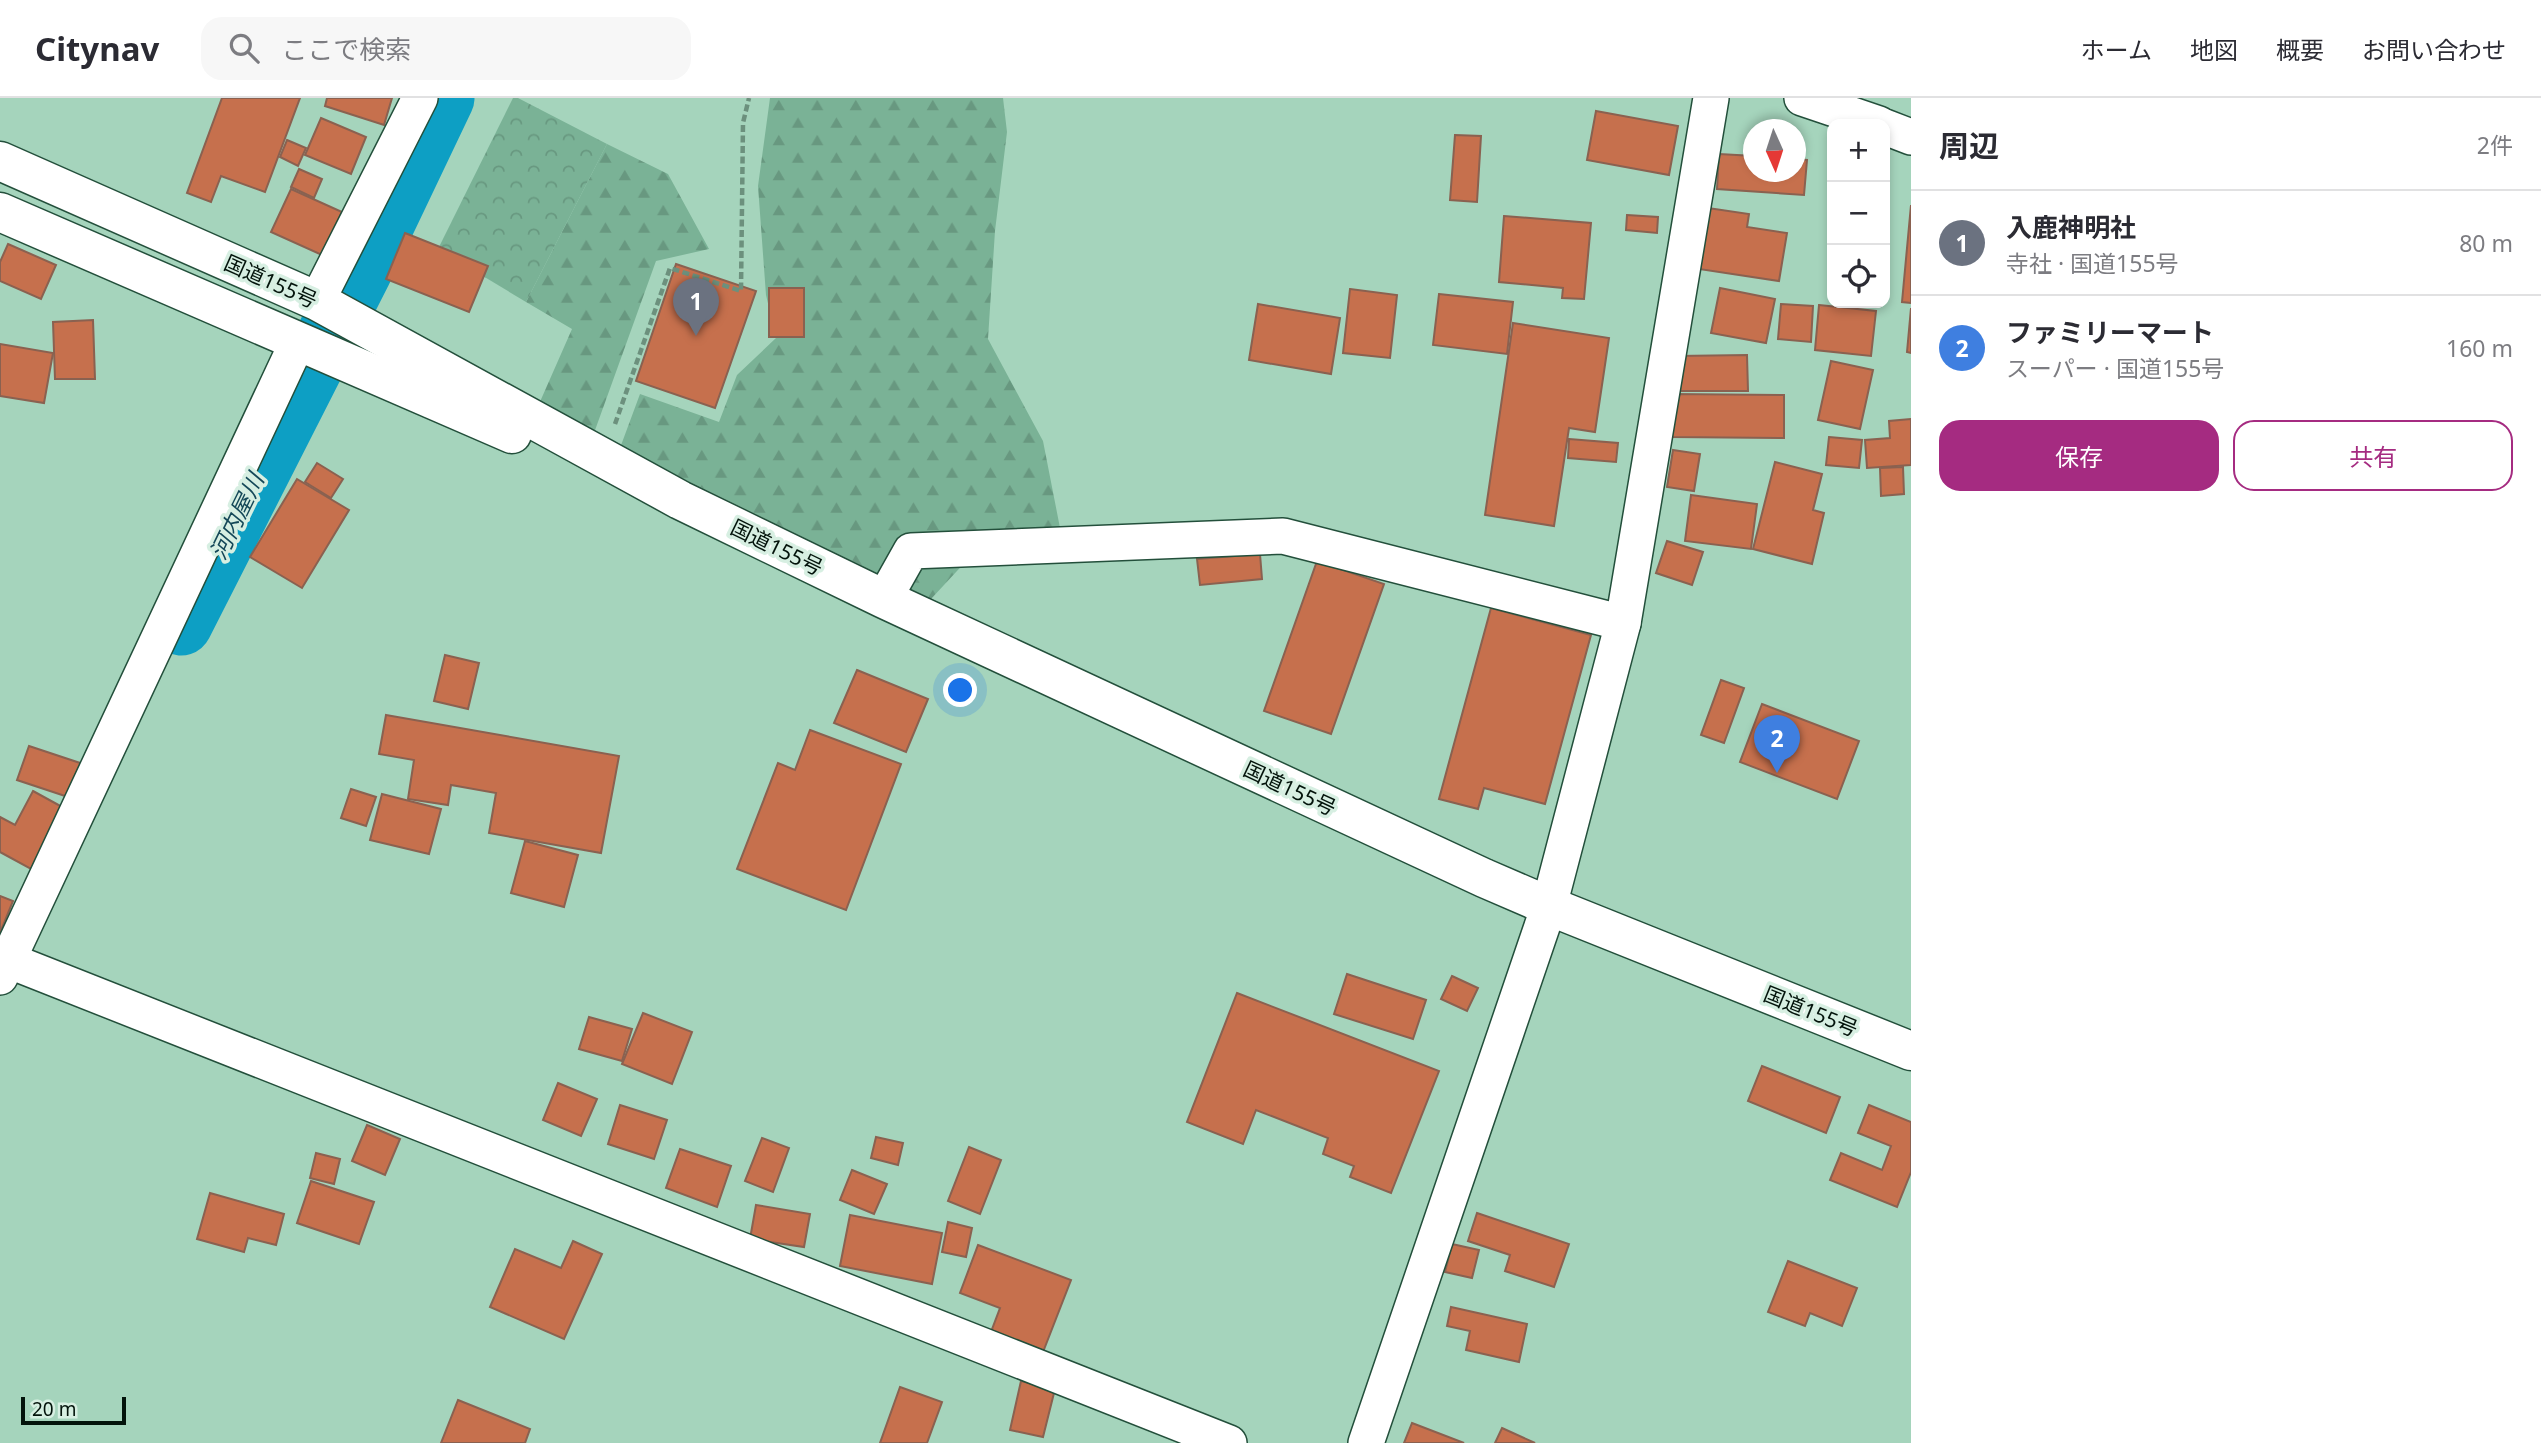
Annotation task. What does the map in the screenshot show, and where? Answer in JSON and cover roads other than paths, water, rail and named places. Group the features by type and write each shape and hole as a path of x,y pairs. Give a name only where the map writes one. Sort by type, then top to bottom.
{"highway":[{"name":"国道155号","path":"0,161 317,301 529,441 680,500"},
{"name":"国道155号","path":"0,212 298,341 448,390 603,458 680,500 884,599 1549,906 1911,1052"}],"street":[{"path":"317,301 420,98"},
{"path":"1366,1443 1549,906 1623,623 1711,98"},
{"path":"1802,98 1864,119"},
{"path":"1890,129 1911,137"},
{"path":"298,341 3,965 1229,1443"},
{"path":"884,599 911,551 1283,536 1623,623"}],"waterway":[{"name":"河内屋川","path":"181,624 361,270 443,98"}],"place":[{"name":"入鹿神明社","path":"696,336"},
{"name":"ファミリーマート","path":"1777,773"}]}
